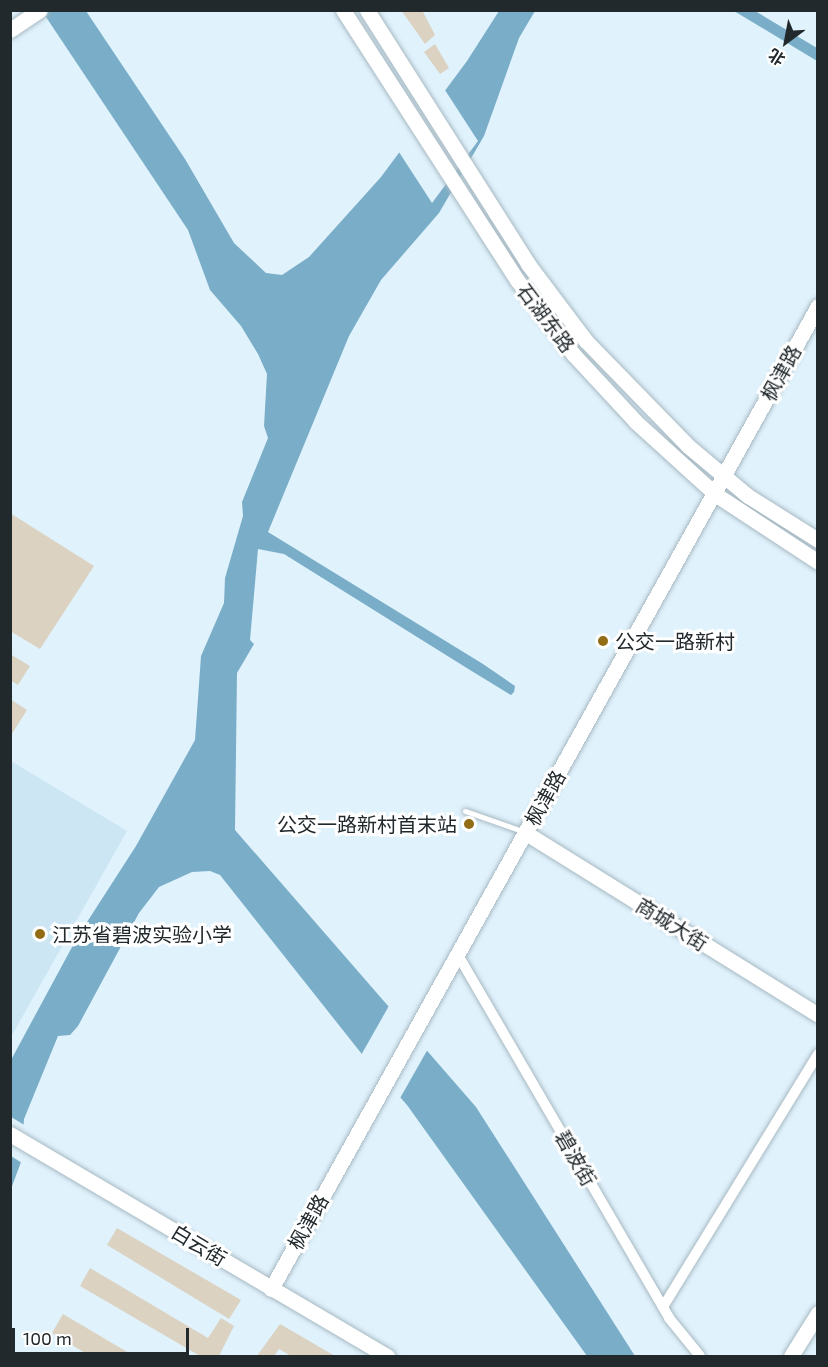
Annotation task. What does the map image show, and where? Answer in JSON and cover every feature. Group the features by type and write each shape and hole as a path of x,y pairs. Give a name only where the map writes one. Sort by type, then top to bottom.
{"street":[{"name":"石湖东路","path":"343,10 546,320 636,422 715,494 818,562"},
{"name":"石湖东路","path":"367,10 560,309 661,421 724,477 818,540"},
{"path":"10,23 38,12"},
{"path":"10,30 38,12"},
{"name":"枫津路","path":"271,1289 818,306"},
{"name":"商城大街","path":"526,833 818,1015"},
{"name":"碧波街","path":"458,955 663,1307 700,1356"},
{"path":"663,1307 818,1054"},
{"name":"白云街","path":"10,1134 387,1356"},
{"path":"791,1356 818,1313"}],"lane":[{"path":"465,811 526,833"}],"shaded area":[{"name":"江苏省碧波实验小学","path":"11,761 127,831 11,1037"}],"water":[{"path":"42,11 86,11 185,159 234,243 266,273 282,275 309,257 381,177 467,61 499,11 535,11 519,38 484,136 439,213 381,280 349,336 268,532 483,664 515,686 514,692 511,695 284,554 258,549 250,640 254,644 237,673 235,830 476,1107 635,1356 587,1356 407,1105 361,1053 220,875 210,871 192,872 159,887 139,913 78,1026 70,1035 58,1036 24,1119 21,1162 11,1189 11,1060 78,936 136,846 195,740 201,656 224,603 225,578 243,516 242,502 268,438 264,426 267,374 258,354 241,326 210,290 188,230"},
{"path":"734,11 755,11 817,48 817,61"}],"pier":[{"path":"443,87 478,141 432,203 397,149"},
{"path":"390,1004 429,1047 399,1100 360,1057"},
{"path":"11,1117 26,1126 22,1163 11,1156"}],"building":[{"path":"401,10 422,10 435,35 425,44"},
{"path":"435,44 449,68 440,74 424,52"},
{"path":"10,513 94,566 40,649 10,631"},
{"path":"10,654 30,666 18,685 10,680"},
{"path":"10,699 27,710 10,737"},
{"path":"117,1228 241,1300 229,1319 107,1245"},
{"path":"90,1268 208,1338 221,1318 234,1326 219,1356 200,1356 80,1286"},
{"path":"63,1314 134,1356 90,1356 52,1333"},
{"path":"280,1324 335,1356 291,1356 279,1349 274,1356 257,1356"}],"place":[{"name":"公交一路新村","path":"603,641"},
{"name":"公交一路新村首末站","path":"469,824"},
{"name":"江苏省碧波实验小学","path":"40,934"}]}
